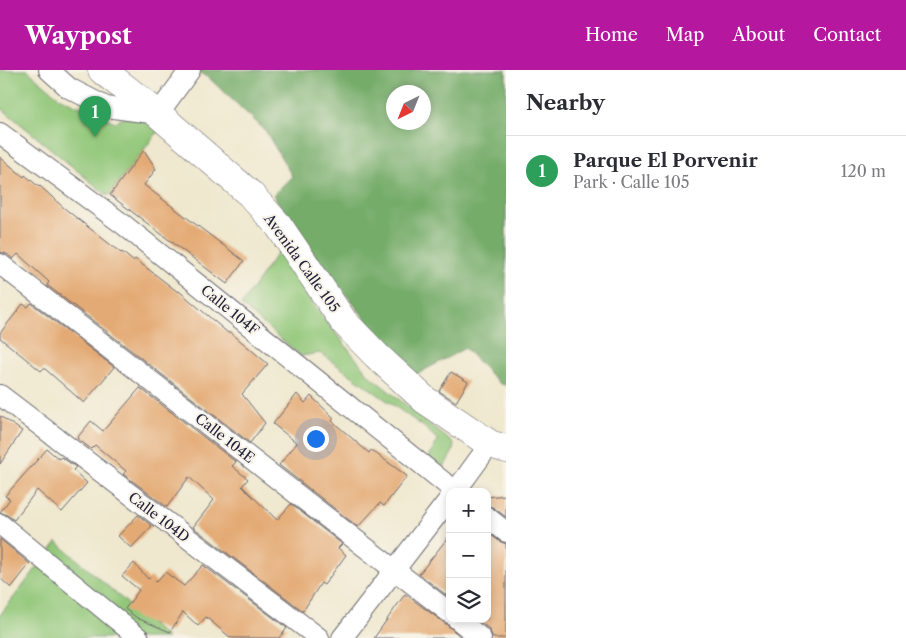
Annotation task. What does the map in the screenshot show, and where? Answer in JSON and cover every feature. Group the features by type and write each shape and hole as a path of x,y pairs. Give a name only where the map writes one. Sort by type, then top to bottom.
{"main road":[{"name":"Avenida Calle 105","path":"102,70 158,114 250,194 273,220 344,322 376,355 425,400 498,447"}],"street":[{"path":"49,70 69,88 106,107 158,114 190,70"},
{"name":"Calle 104F","path":"0,133 124,225 448,488"},
{"name":"Calle 104E","path":"0,264 446,610"},
{"name":"Calle 104D","path":"0,395 319,638"},
{"path":"459,488 498,447"},
{"path":"342,638 446,503"},
{"path":"491,520 506,532"},
{"path":"0,524 139,638"},
{"path":"462,623 481,638"}],"green space":[{"path":"0,70 27,70 60,98 115,122 127,117 164,124 108,196 0,107"},
{"path":"195,70 506,70 506,385 500,384 465,348 412,377 315,256 273,195 292,176 265,130 210,79"},
{"path":"278,252 293,271 311,302 369,375 454,444 453,451 444,467 429,457 438,440 424,427 320,353 301,356 241,305"},
{"path":"57,542 167,638 0,638 0,615"}],"building":[{"path":"144,150 156,169 144,185 244,261 227,284 110,195"},
{"path":"0,157 24,177 25,175 40,186 64,208 121,253 133,261 135,259 179,291 268,364 242,394 265,423 250,443 47,285 49,282 18,254 13,259 7,254 0,252"},
{"path":"31,303 114,367 84,403 44,368 41,371 0,338 0,333 23,304 28,307"},
{"path":"451,372 468,382 456,402 439,391"},
{"path":"140,388 236,462 232,466 248,479 242,486 277,520 291,504 342,544 338,548 346,555 324,585 321,583 303,611 193,527 214,500 189,477 167,507 123,474 126,471 95,445 91,449 77,438 91,421 103,431"},
{"path":"297,394 305,403 311,396 334,418 332,421 369,453 371,450 407,476 384,506 380,503 358,527 279,465 297,443 273,424"},
{"path":"0,416 22,431 0,464"},
{"path":"47,449 59,459 61,457 76,467 73,470 87,483 62,512 37,490 14,520 0,512 10,499 5,496"},
{"path":"506,495 506,517 491,507 491,497"},
{"path":"138,515 152,526 131,548 118,536"},
{"path":"491,535 506,544 506,638 493,638 489,629 481,623 491,623"},
{"path":"0,539 30,564 11,588 0,578"},
{"path":"446,540 446,595 419,574"},
{"path":"134,563 148,579 151,577 156,582 165,572 184,586 203,565 287,628 279,638 231,638 206,617 198,626 183,612 170,632 137,618 125,609 139,590 122,576"},
{"path":"405,594 446,624 462,638 374,638"}],"place":[{"name":"Parque El Porvenir","path":"95,137"}]}
